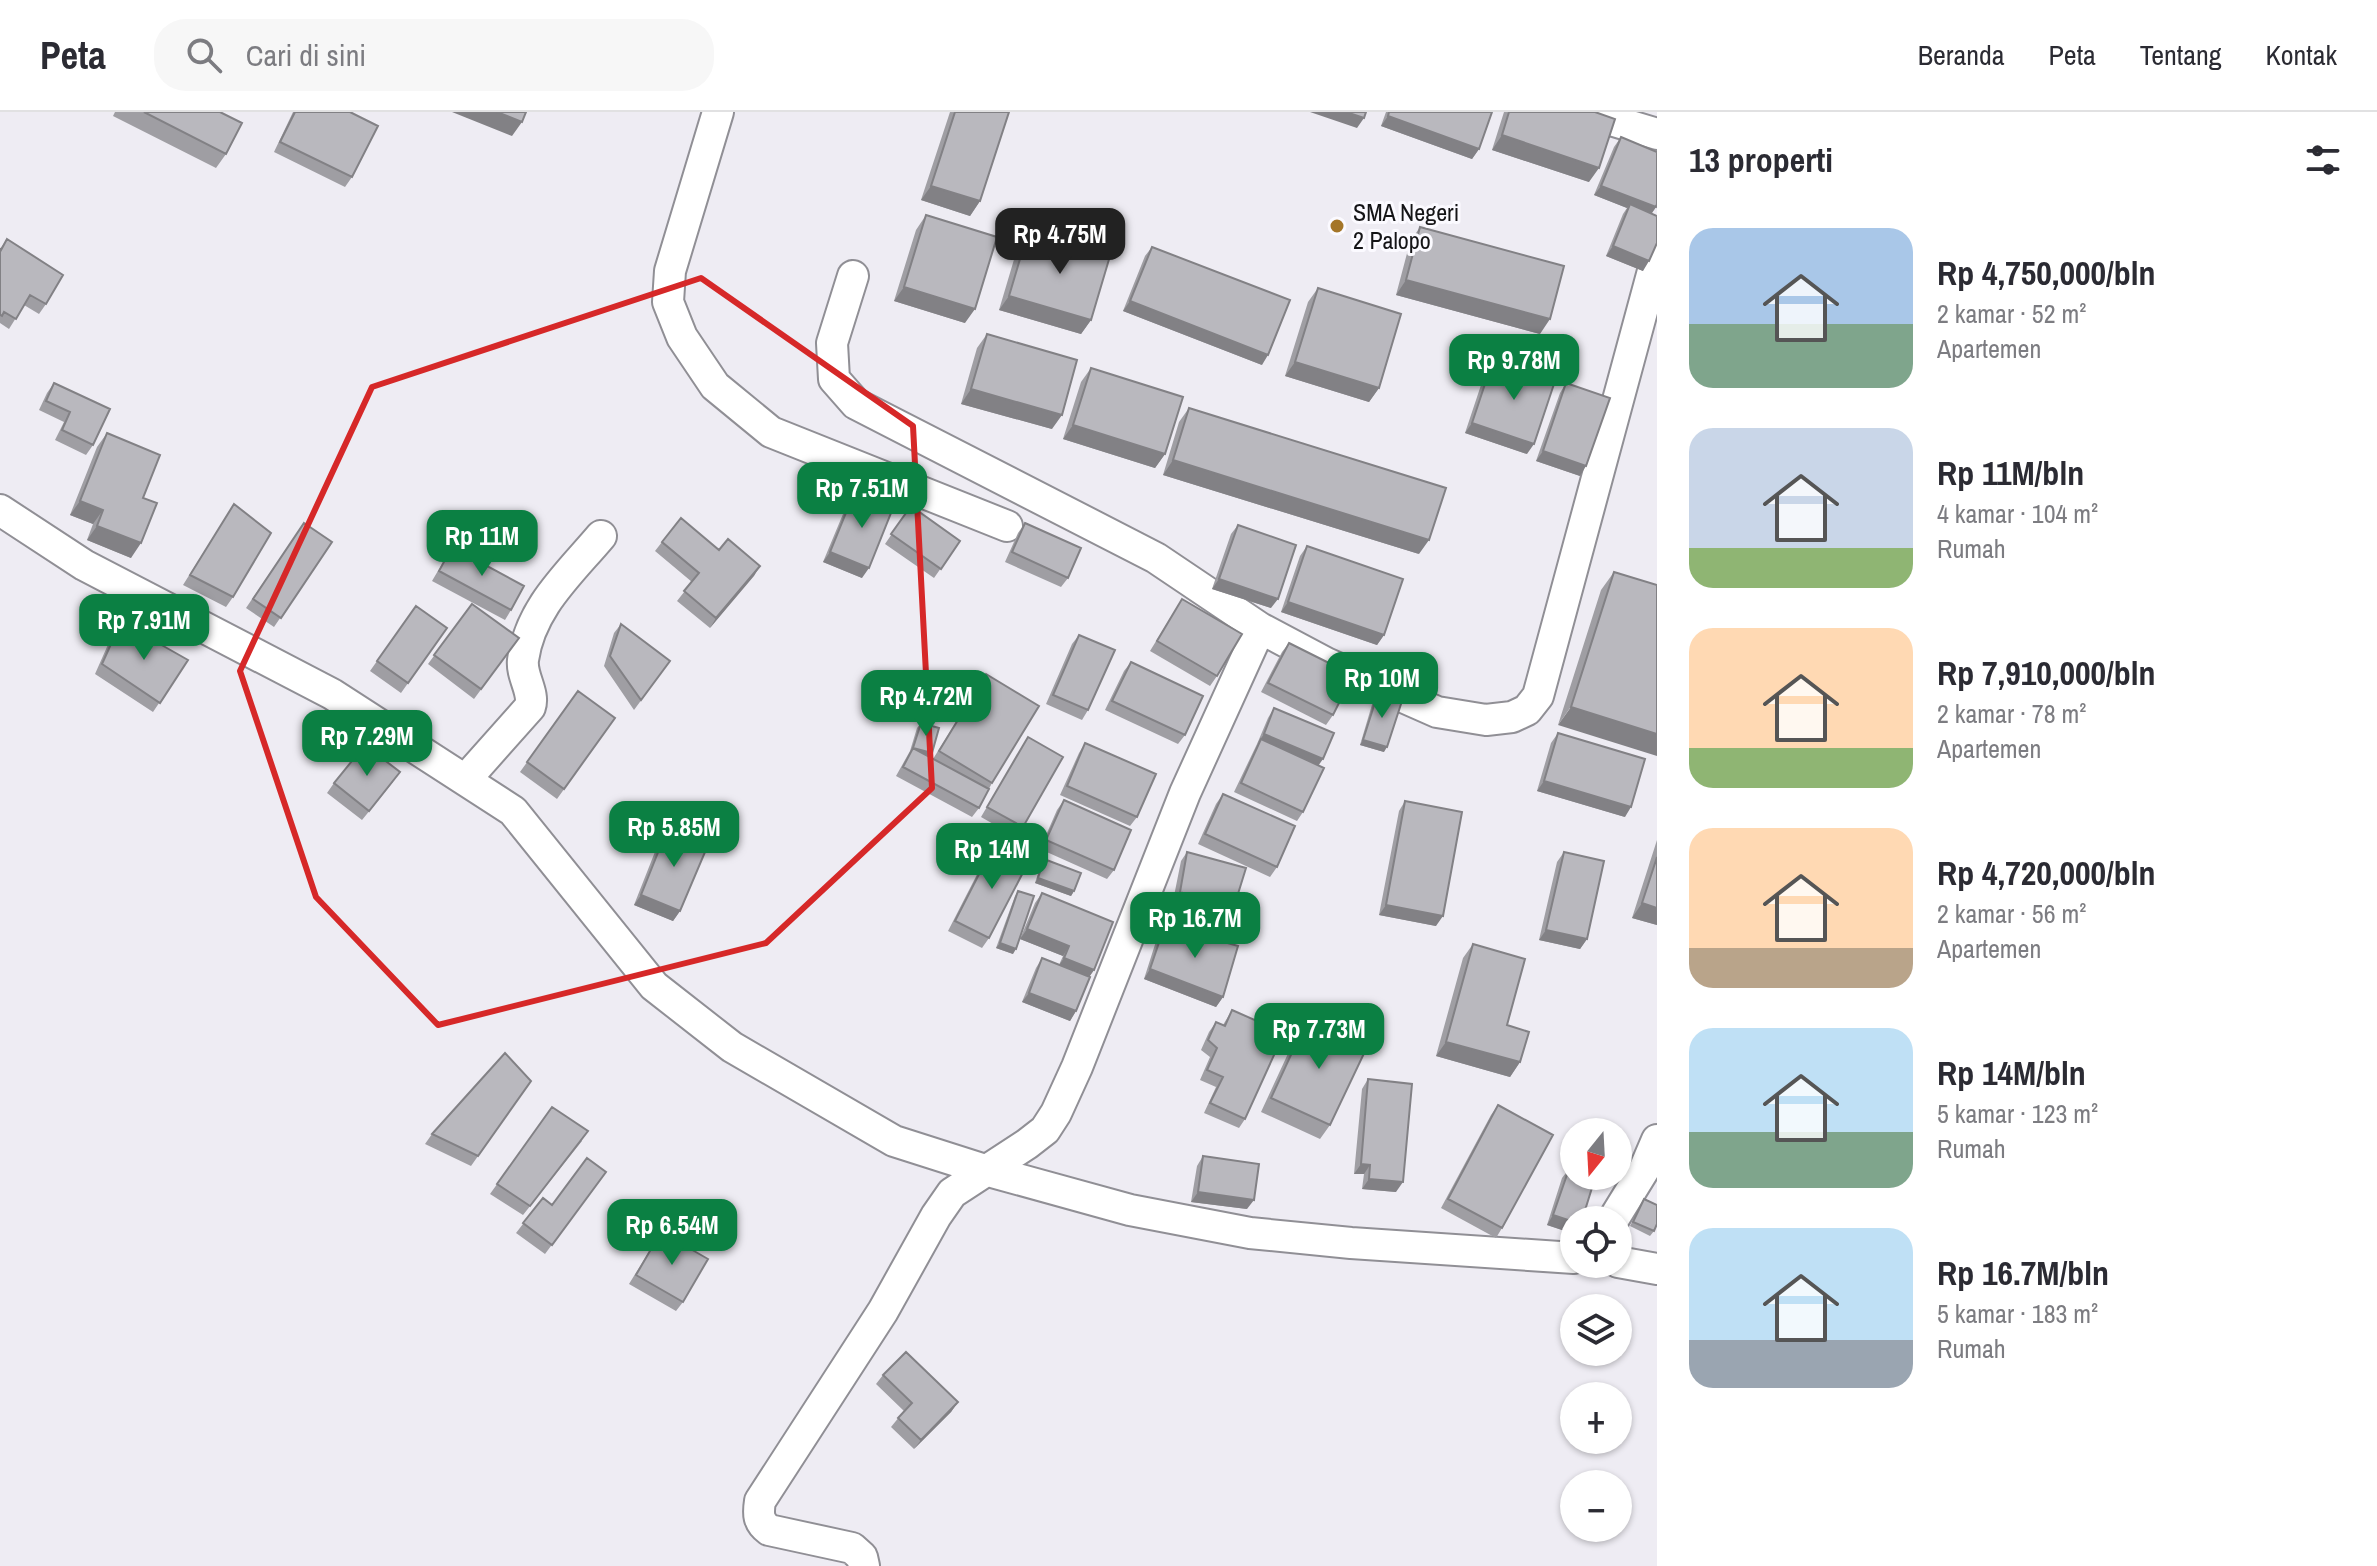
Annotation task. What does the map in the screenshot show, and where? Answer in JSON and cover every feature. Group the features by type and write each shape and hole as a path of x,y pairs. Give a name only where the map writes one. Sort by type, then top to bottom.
{"street":[{"path":"718,112 670,271 668,302 682,337 715,386 771,432 1007,526"},
{"path":"1584,112 1657,134"},
{"path":"853,276 832,343 834,379 856,404 1156,558 1260,628 1326,663 1437,712 1486,720 1512,717 1527,710 1538,696 1657,256"},
{"path":"0,510 84,565 332,694 513,811 654,986 732,1047 894,1141 1130,1210 1250,1233 1560,1257"},
{"path":"466,779 530,707 532,698 522,666 532,623 542,605 601,536"},
{"path":"864,1566 862,1557 852,1548 769,1530 759,1518 760,1501 875,1325 952,1193 1036,1137 1045,1130 1056,1113 1185,793 1260,628"},
{"path":"1622,1206 1645,1168 1657,1140"},
{"path":"1632,1265 1657,1269"}],"highlighted area":[{"path":"701,278 913,426 932,788 766,943 438,1025 316,897 240,671 372,387"}],"building":[{"path":"144,112 220,112 242,123 226,154"},
{"path":"295,112 350,112 378,126 352,177 280,142"},
{"path":"497,112 526,112 522,122"},
{"path":"955,112 1009,112 980,201 931,186"},
{"path":"1346,112 1366,112 1364,118"},
{"path":"1389,112 1492,112 1479,149 1388,116"},
{"path":"1509,112 1595,112 1615,119 1599,168 1502,135"},
{"path":"1621,137 1657,152 1656,207 1601,186"},
{"path":"1630,204 1657,216 1657,243 1649,261 1613,246"},
{"path":"926,215 997,237 975,309 904,287"},
{"path":"1420,227 1564,266 1550,319 1406,280"},
{"path":"1028,232 1110,256 1091,320 1009,296"},
{"path":"7,239 63,275 46,304 30,295 16,319 4,312 0,315 0,249"},
{"path":"1152,247 1290,300 1268,355 1130,301"},
{"path":"1318,288 1401,314 1379,388 1295,362"},
{"path":"987,334 1077,360 1062,415 971,389"},
{"path":"1493,360 1555,381 1534,444 1472,423"},
{"path":"1091,368 1183,397 1165,454 1073,425"},
{"path":"54,383 110,409 93,445 62,430 70,412 46,401"},
{"path":"1566,383 1610,398 1586,466 1543,451"},
{"path":"1189,408 1446,488 1429,540 1173,460"},
{"path":"107,433 160,455 143,498 157,503 141,543 97,526 103,510 80,501"},
{"path":"854,493 893,508 869,568 830,552"},
{"path":"234,504 271,533 233,597 190,575"},
{"path":"911,506 960,541 941,569 891,534"},
{"path":"681,518 719,550 728,539 760,566 716,618 684,591 699,573 662,542"},
{"path":"304,523 332,542 281,618 253,599"},
{"path":"1025,523 1081,548 1068,578 1012,552"},
{"path":"1238,525 1296,545 1278,599 1219,579"},
{"path":"1307,546 1403,579 1384,635 1288,602"},
{"path":"452,547 524,586 511,610 439,571"},
{"path":"1614,572 1657,585 1657,734 1571,707"},
{"path":"1182,599 1242,634 1217,676 1157,641"},
{"path":"472,604 519,638 481,689 434,655"},
{"path":"416,606 447,628 408,683 377,661"},
{"path":"121,622 188,660 160,703 102,664"},
{"path":"621,624 670,661 641,700 610,656"},
{"path":"1079,635 1115,650 1088,710 1053,695"},
{"path":"1289,643 1353,675 1333,715 1268,683"},
{"path":"1131,662 1203,696 1185,735 1112,701"},
{"path":"986,674 1039,706 992,783 939,751"},
{"path":"578,691 615,718 564,789 527,762"},
{"path":"1378,693 1402,701 1387,747 1363,740"},
{"path":"1274,708 1334,733 1323,759 1264,734"},
{"path":"921,723 939,728 932,753 913,748"},
{"path":"1558,733 1645,759 1631,807 1544,781"},
{"path":"1028,737 1063,757 1023,827 987,807"},
{"path":"1261,739 1324,768 1303,812 1241,783"},
{"path":"1085,743 1156,774 1137,817 1067,786"},
{"path":"365,745 400,772 369,811 334,783"},
{"path":"913,748 989,789 979,808 903,767"},
{"path":"1223,794 1295,826 1277,867 1205,834"},
{"path":"1064,800 1131,830 1114,870 1046,840"},
{"path":"1405,801 1462,812 1443,916 1386,905"},
{"path":"669,825 708,845 680,911 641,895"},
{"path":"995,843 1029,861 989,938 955,921"},
{"path":"1187,852 1246,868 1233,910 1180,892"},
{"path":"1564,852 1604,861 1587,939 1546,930"},
{"path":"1657,857 1657,908 1642,903"},
{"path":"1044,859 1081,873 1074,891 1038,878"},
{"path":"1018,891 1034,896 1016,949 1000,943"},
{"path":"1042,893 1113,922 1094,970 1064,958 1069,946 1027,929"},
{"path":"1165,925 1238,946 1223,997 1150,969"},
{"path":"1473,944 1525,959 1507,1025 1529,1032 1520,1062 1446,1042"},
{"path":"1042,958 1090,977 1076,1011 1029,993"},
{"path":"1232,1010 1284,1033 1245,1119 1210,1103 1223,1077 1207,1070 1217,1048 1208,1040 1216,1022 1225,1026"},
{"path":"1308,1018 1368,1045 1330,1125 1271,1098"},
{"path":"505,1053 531,1081 478,1156 432,1134"},
{"path":"1368,1079 1412,1084 1403,1182 1369,1179 1370,1165 1361,1164"},
{"path":"1498,1105 1553,1135 1502,1228 1448,1199"},
{"path":"552,1107 588,1131 530,1206 497,1184"},
{"path":"1203,1156 1259,1164 1254,1200 1198,1192"},
{"path":"587,1158 606,1172 552,1245 523,1223 543,1198 552,1205"},
{"path":"1562,1190 1591,1190 1586,1206 1560,1206 1560,1217 1553,1215"},
{"path":"1644,1199 1657,1205 1654,1231 1633,1222"},
{"path":"661,1232 708,1259 683,1302 636,1275"},
{"path":"906,1352 958,1402 921,1440 898,1418 912,1403 883,1375"}],"place":[{"name":"SMA Negeri 2 Palopo","path":"1337,226"}]}
